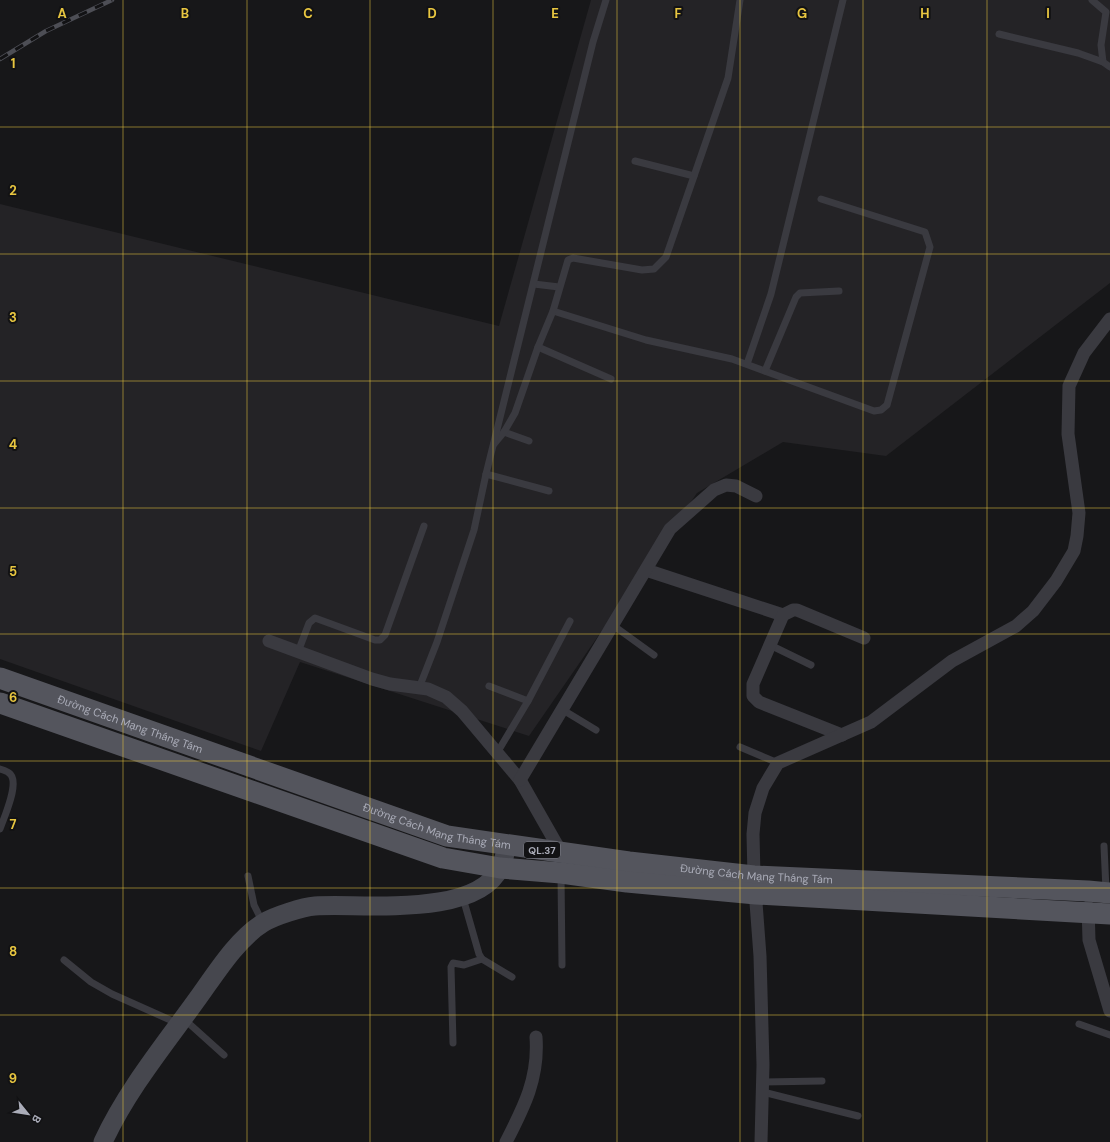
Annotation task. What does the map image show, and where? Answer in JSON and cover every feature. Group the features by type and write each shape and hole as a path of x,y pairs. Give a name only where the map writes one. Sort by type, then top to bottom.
{"main road":[{"name":"Đường Cách Mạng Tháng Tám","path":"0,678 447,836 629,862 755,885 1110,914"},
{"name":"Đường Cách Mạng Tháng Tám","path":"0,704 443,858 500,868 561,873 627,882 1101,892"},
{"path":"103,1142 128,1097 233,950 263,923 313,906 429,904 463,898 490,882 500,868 507,845"}],"street":[{"path":"761,1142 763,1087 760,956 755,885 755,813 763,788 778,763 788,757 842,736 871,722 952,661 1016,626 1033,611 1056,581 1074,551 1079,513 1068,434 1069,386 1084,353 1110,319"},
{"path":"520,780 614,626 670,529 714,490 726,485 736,486 756,496"},
{"path":"646,570 783,615"},
{"path":"842,736 759,702 753,696 754,684 783,615 793,610 797,610 864,638"},
{"path":"269,641 390,684 428,689 446,697 462,712 520,780 561,852"},
{"path":"1101,892 1088,912 1089,940 1110,1011"},
{"path":"506,1142 533,1083 538,1057 536,1037"}],"lane":[{"path":"419,688 438,642 474,530 486,474 593,42 606,0"},
{"path":"493,446 504,432 515,413 538,347 553,311 568,260 573,258 642,270 654,269 666,257 708,130 728,78 740,0"},
{"path":"747,364 771,294 843,0"},
{"path":"1092,0 1106,12 1101,45 1103,62"},
{"path":"999,34 1078,53 1103,62 1110,67"},
{"path":"635,161 694,176"},
{"path":"553,311 646,340 747,364 874,411 881,410 887,405 930,247 929,238 925,232 821,199"},
{"path":"534,284 559,287"},
{"path":"765,371 796,297 800,293 839,291"},
{"path":"538,347 611,379"},
{"path":"504,432 530,441"},
{"path":"486,474 549,491"},
{"path":"298,652 309,623 315,618 375,640 380,640 385,635 424,526"},
{"path":"498,753 528,701 570,621"},
{"path":"614,626 654,655"},
{"path":"770,645 811,665"},
{"path":"488,686 528,701"},
{"path":"563,710 596,730"},
{"path":"740,747 778,763"},
{"path":"0,770 10,773 14,780 13,792 0,829"},
{"path":"1101,892 1104,846"},
{"path":"561,873 562,965"},
{"path":"248,876 254,905 263,923"},
{"path":"463,898 478,954 482,959 512,977"},
{"path":"453,1042 451,968 453,963 464,965 482,959"},
{"path":"64,960 91,982 112,994 181,1022 224,1055"},
{"path":"1079,1024 1110,1035"},
{"path":"763,1087 822,1082"},
{"path":"763,1087 858,1116"}],"shaded area":[{"path":"591,0 1110,0 1110,283 886,456 783,442 697,493 529,736 300,662 261,751 0,659 0,204 499,326"}],"railway":[{"path":"0,59 46,31 112,0"}]}
